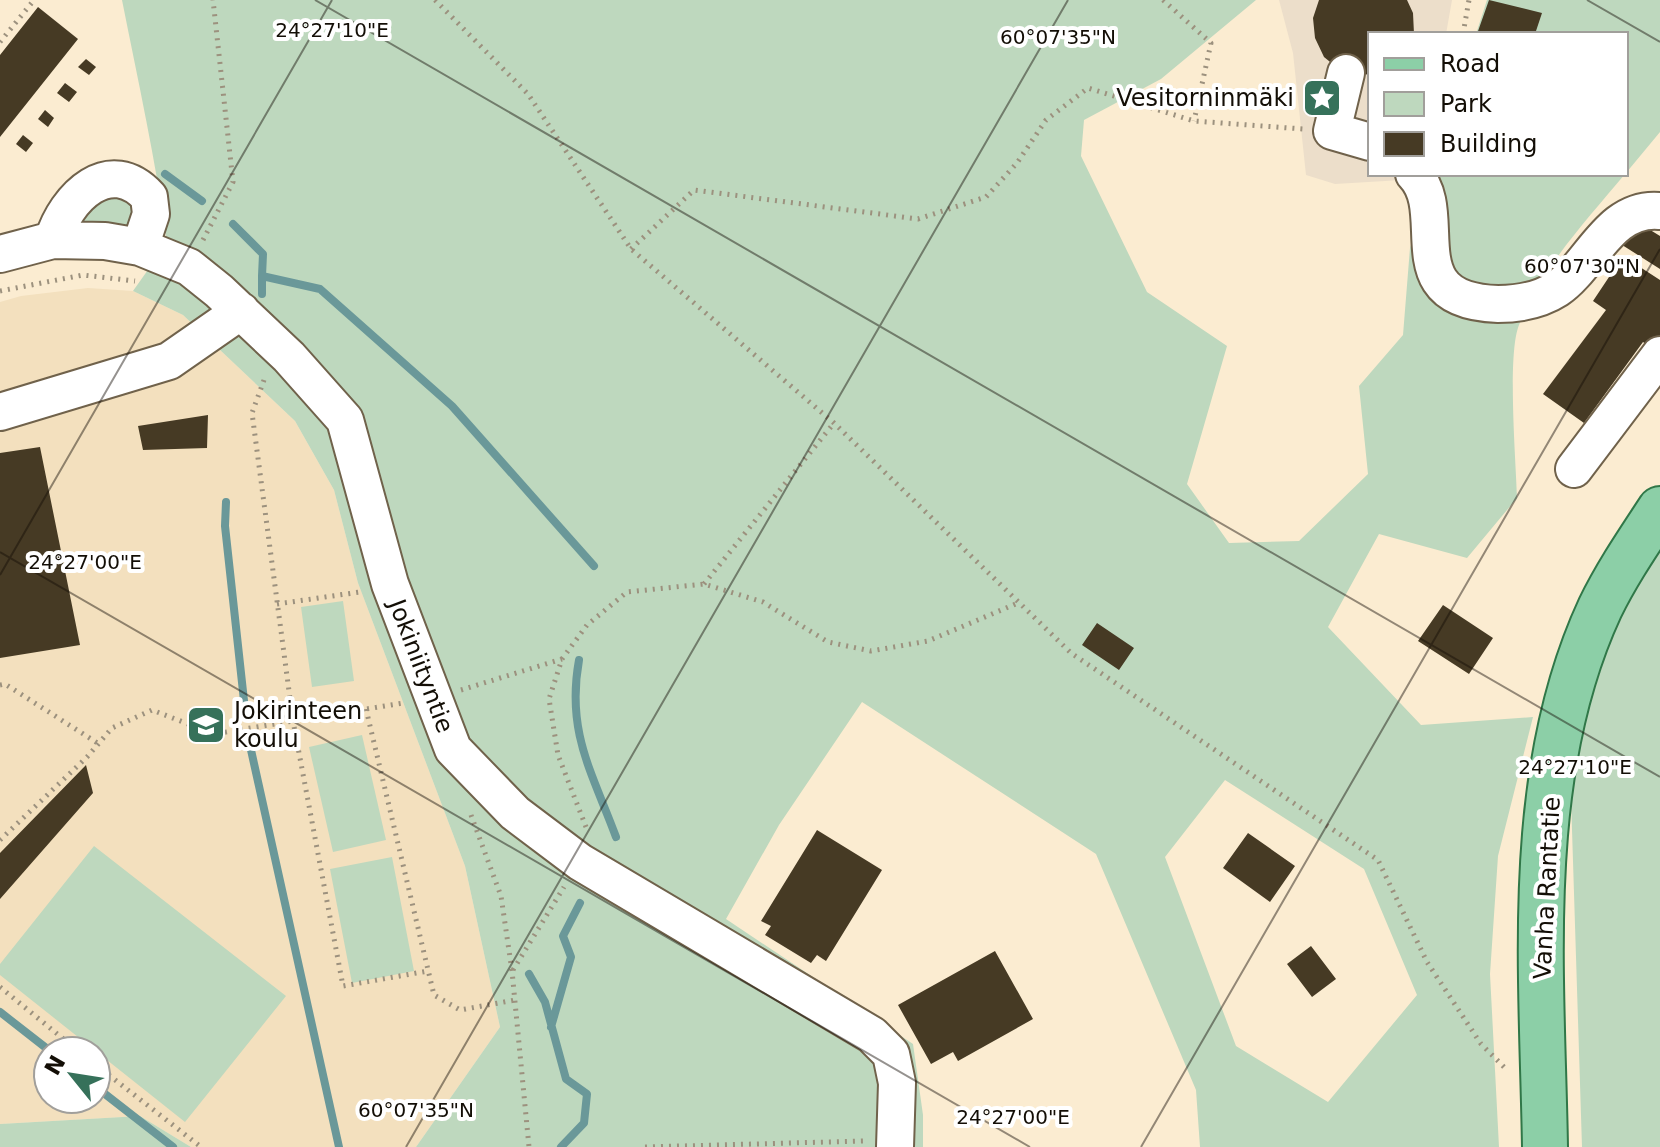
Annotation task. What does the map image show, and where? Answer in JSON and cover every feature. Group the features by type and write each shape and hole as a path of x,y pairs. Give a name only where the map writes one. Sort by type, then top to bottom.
{"main road":[{"name":"Vanha Rantatie","path":"1545,1147 1541,1021 1543,895 1555,753 1582,654 1601,608 1660,509"}],"street":[{"path":"1346,73 1332,131 1368,141"},
{"path":"53,240 66,212 92,186 109,176 127,179 149,197 151,214 140,247"},
{"path":"1415,176 1425,193 1431,254 1438,274 1448,291 1480,302 1516,302 1547,294 1559,287 1608,233 1645,212 1660,211"},
{"name":"Jokiniityntie","path":"0,254 53,240 105,241 140,247 189,267 289,357 345,420 420,701 453,749 515,813 580,862 872,1035 891,1054 895,1144"},
{"path":"0,412 169,361 241,311"},
{"path":"1574,469 1660,355"}],"path":[{"path":"0,42 34,0"},
{"path":"189,267 233,182 213,0"},
{"path":"435,0 528,94 631,249 834,423 1071,653 1378,860 1427,962 1481,1044 1513,1078"},
{"path":"1163,0 1211,43 1194,121"},
{"path":"1463,32 1469,0"},
{"path":"631,249 694,190 918,219 986,197 1017,163 1046,120 1088,88 1194,121 1332,131"},
{"path":"0,291 83,275 146,284"},
{"path":"264,380 252,413 293,721 343,986 428,971"},
{"path":"704,584 834,423"},
{"path":"529,1147 512,971 580,862 588,835 581,807 558,755 549,699 562,659 587,625 627,592 704,584 763,602 828,642 871,651 928,641 1018,603"},
{"path":"277,604 373,590"},
{"path":"0,840 112,728 152,710 214,734 420,701 562,659"},
{"path":"0,685 5,684 99,744"},
{"path":"366,709 434,995 460,1010 515,1000"},
{"path":"0,987 58,1035"},
{"path":"112,1077 201,1147"},
{"path":"645,1147 895,1144"}],"shaded area":[{"path":"1279,0 1452,0 1446,32 1368,32 1368,176 1435,178 1335,184 1306,175 1293,53"},
{"name":"Jokirinteen koulu","path":"88,288 133,291 183,315 295,421 334,490 358,583 465,866 500,1027 416,1147 191,1147 140,1116 0,1124 0,302 21,296"}],"green space":[{"path":"122,0 1256,0 1161,79 1084,120 1081,156 1147,292 1227,346 1187,484 1229,543 1299,541 1368,474 1359,386 1403,335 1410,248 1435,176 1623,176 1552,264 1519,325 1513,359 1517,498 1467,558 1379,534 1328,627 1421,725 1533,717 1498,856 1490,974 1499,1147 1200,1147 1196,1090 1096,854 862,702 779,825 726,919 913,1044 923,1115 923,1147 416,1147 500,1027 465,866 358,583 334,490 295,421 183,315 133,291 167,243","holes":["1225,780 1364,869 1417,995 1328,1102 1236,1046 1165,857"]},
{"path":"1487,0 1660,0 1660,132 1628,171 1628,32 1477,32"},
{"path":"109,194 131,200 135,209 126,231 76,223"},
{"path":"1660,552 1660,1147 1582,1147 1570,766 1619,613"},
{"path":"343,601 354,681 312,687 301,607"},
{"path":"362,735 386,840 333,852 309,747"},
{"path":"94,846 286,996 185,1122 112,1064 112,1035 76,1035 0,975 0,964"},
{"path":"392,857 414,971 352,983 330,869"},
{"path":"140,1116 191,1147 0,1147 0,1124"}],"building":[{"path":"1319,0 1407,0 1413,13 1414,32 1368,32 1368,75 1340,70 1324,57 1315,38 1313,18"},
{"path":"1489,0 1542,13 1536,32 1478,32"},
{"path":"38,7 78,39 0,137 0,55"},
{"path":"86,59 96,67 89,75 78,67"},
{"path":"65,83 77,92 69,102 57,93"},
{"path":"45,110 54,118 48,127 38,119"},
{"path":"23,135 33,143 26,152 16,144"},
{"path":"1634,220 1660,236 1660,269 1619,243"},
{"path":"1623,256 1660,280 1660,335 1652,348 1643,342 1584,423 1543,394 1606,310 1593,301"},
{"path":"208,415 207,448 143,450 138,426"},
{"path":"40,447 80,645 0,658 0,453"},
{"path":"1443,605 1493,638 1469,674 1418,641"},
{"path":"1097,623 1134,648 1119,670 1082,645"},
{"path":"86,765 93,793 0,899 0,853"},
{"path":"817,830 882,870 826,961 817,955 811,963 765,935 771,926 761,921"},
{"path":"1248,833 1295,866 1270,902 1223,868"},
{"path":"1311,946 1336,979 1312,997 1287,964"},
{"path":"995,951 1033,1019 958,1061 953,1052 931,1064 898,1005"}],"waterway":[{"path":"165,174 202,201"},
{"path":"233,224 263,254 262,276 320,289 452,406 594,566"},
{"path":"262,276 262,294"},
{"path":"226,502 225,526 245,710"},
{"path":"579,660 576,686 579,731 590,771 616,837"},
{"path":"249,741 339,1147"},
{"path":"551,1027 571,957 563,936 580,903"},
{"path":"529,974 545,1002 566,1079 587,1094 584,1123 561,1147"},
{"path":"0,1012 32,1037"},
{"path":"112,1099 173,1147"}],"place":[{"name":"Vesitorninmäki","path":"1322,98"},
{"name":"Jokirinteen koulu","path":"206,725"}]}
